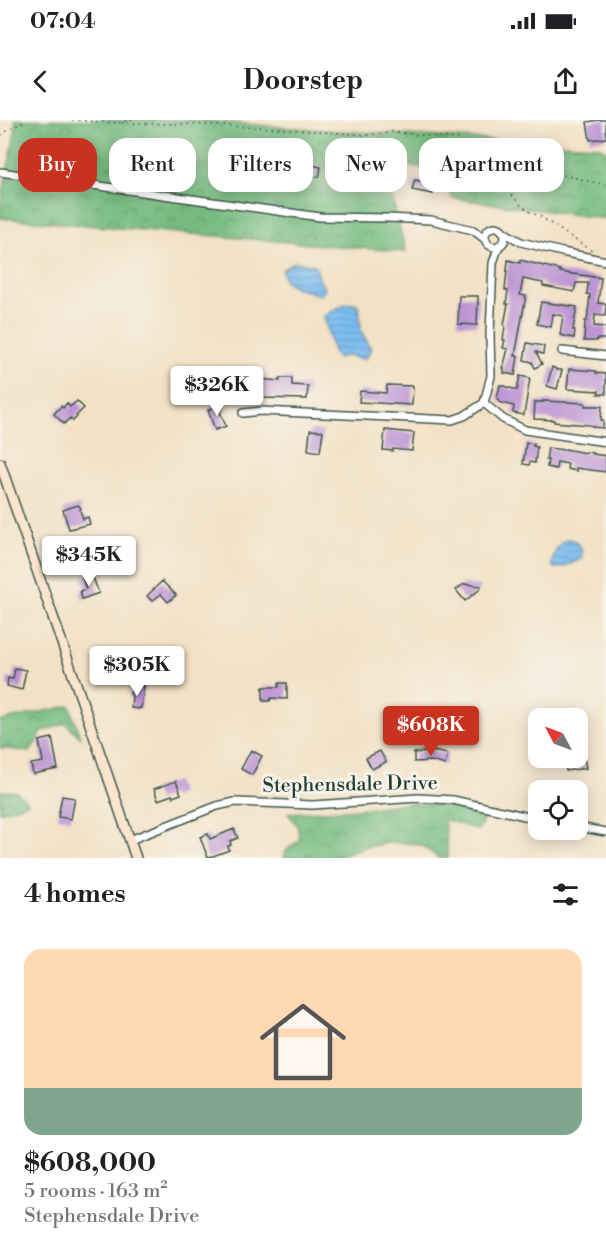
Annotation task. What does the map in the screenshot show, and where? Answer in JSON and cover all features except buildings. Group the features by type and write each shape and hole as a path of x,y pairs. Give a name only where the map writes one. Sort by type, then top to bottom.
{"main road":[{"path":"0,463 136,858"}],"street":[{"path":"0,172 320,217 411,218 473,230 496,227 521,242 606,261"},
{"path":"492,228 485,234 493,263"},
{"path":"473,230 494,246 521,242"},
{"path":"243,412 452,420 464,416 484,403 491,376 493,263 504,239 502,231"},
{"path":"562,351 606,356"},
{"path":"484,403 503,419 525,430 606,442"},
{"name":"Stephensdale Drive","path":"130,840 217,806 235,802 313,806 418,798 453,800 528,817"},
{"path":"588,829 606,832"}],"path":[{"path":"0,141 2,134 26,120"},
{"path":"72,120 206,125 367,135 392,132 449,138"},
{"path":"118,123 132,120"},
{"path":"564,175 606,185"},
{"path":"509,192 520,204 598,255"}],"green space":[{"path":"15,120 192,120 460,138 419,138 419,167 407,166 407,138 325,138 325,192 391,192 406,252 0,218 0,207 16,128"},
{"path":"564,144 597,146 606,150 606,219 452,198 450,192 564,192"},
{"path":"70,706 80,737 65,723 42,732 30,752 0,748 0,721"},
{"path":"0,791 17,792 28,803 0,812"},
{"path":"409,803 447,805 485,815 478,830 444,819 448,858 439,858 421,845 394,842 365,847 340,855 339,858 284,858 286,851 300,839 297,825 288,813 359,809"}],"water":[{"path":"295,262 315,265 325,290 320,295 295,287 285,281 282,270"},
{"path":"354,303 359,306 361,331 371,349 366,358 358,359 350,355 337,358 324,316 345,304"},
{"path":"569,539 580,546 581,559 563,567 554,568 552,565 557,549"}]}
